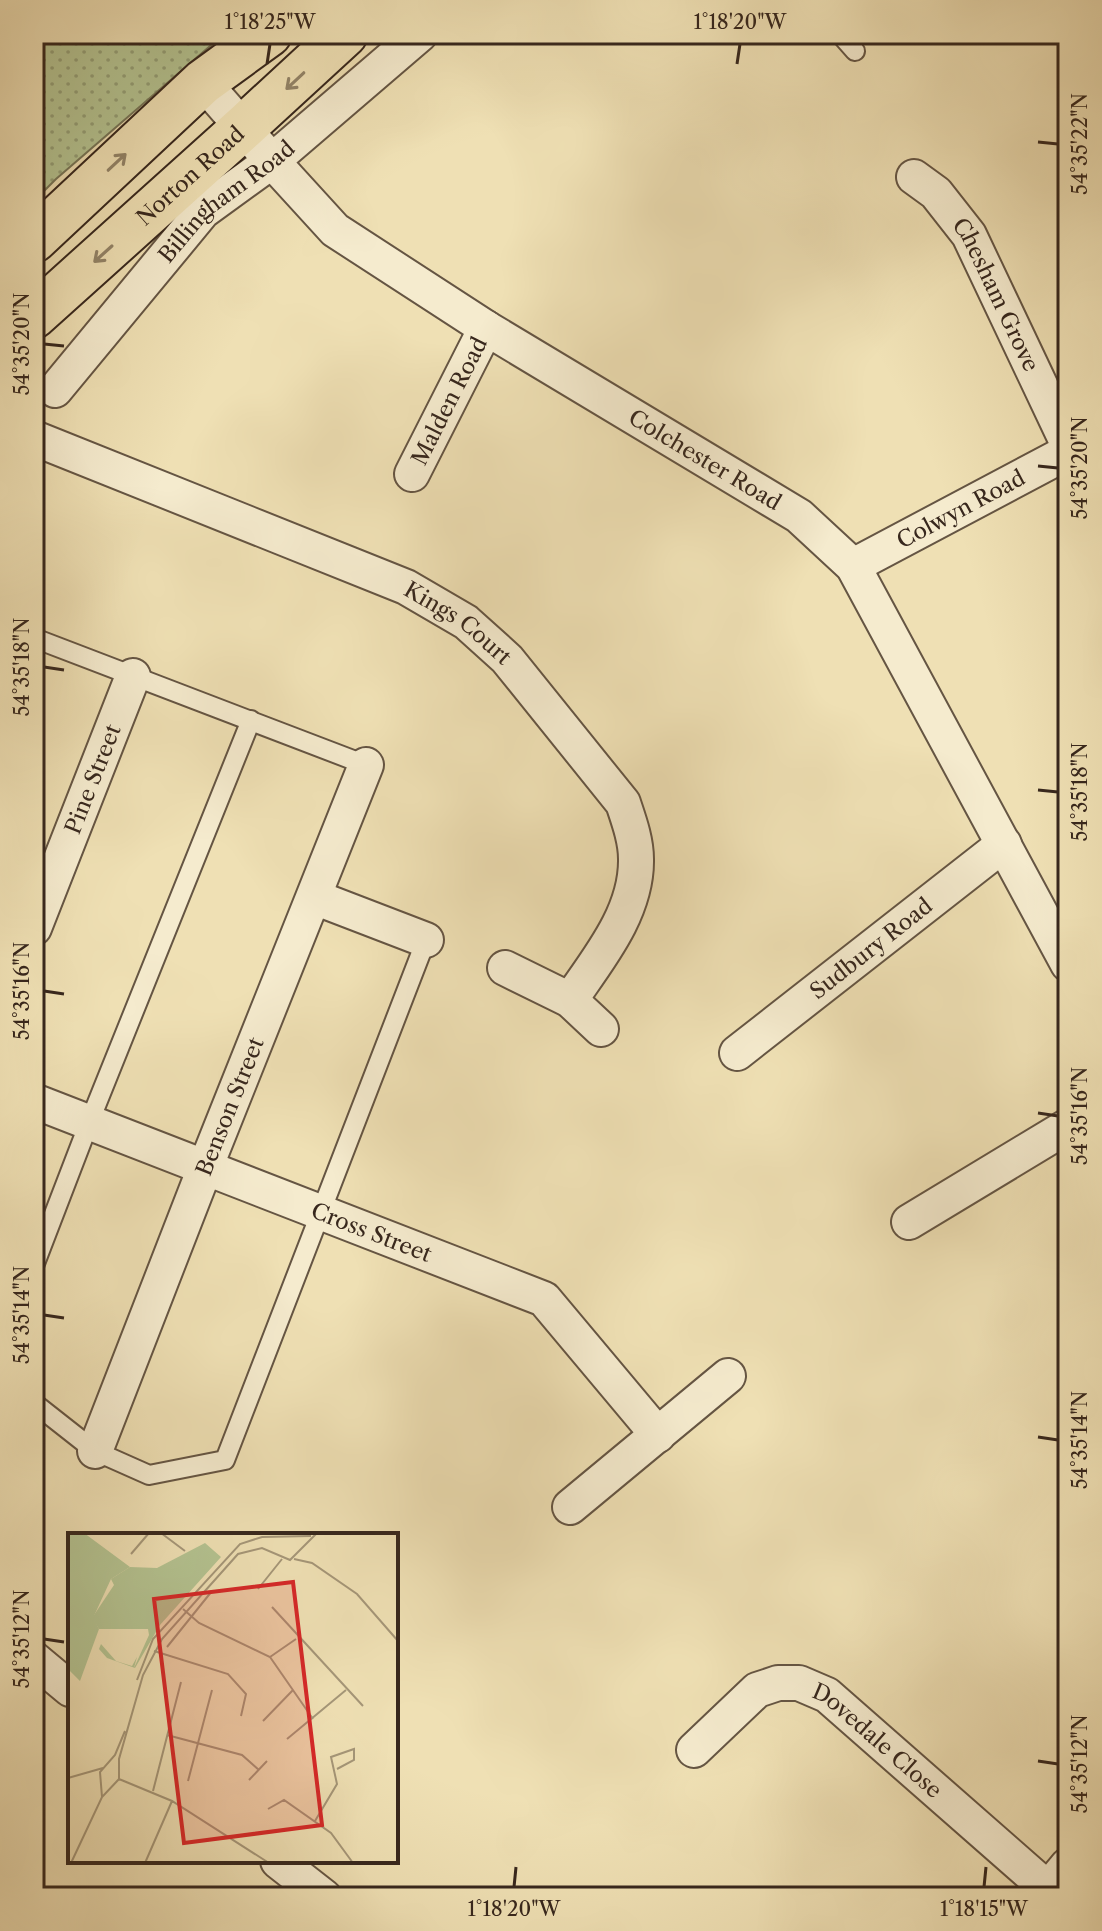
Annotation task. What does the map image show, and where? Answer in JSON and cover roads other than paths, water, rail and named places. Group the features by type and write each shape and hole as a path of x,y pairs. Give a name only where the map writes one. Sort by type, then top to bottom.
{"main road":[{"path":"34,240 203,82 269,34"},
{"name":"Norton Road","path":"34,316 345,34"}],"street":[{"name":"Billingham Road","path":"55,390 203,211 272,161 420,34"},
{"name":"Colchester Road","path":"203,82 335,230 486,328 799,516 853,566 1068,964"},
{"name":"Chesham Grove","path":"935,183 969,235 1068,444"},
{"name":"Malden Road","path":"412,474 486,328"},
{"name":"Kings Court","path":"34,438 406,587 466,622 507,659 623,803 632,829 636,856 634,888 604,949 570,1000"},
{"name":"Colwyn Road","path":"853,566 1068,452"},
{"name":"Pine Street","path":"34,928 133,676"},
{"name":"Benson Street","path":"95,1451 366,765"},
{"name":"Sudbury Road","path":"737,1053 1004,844"},
{"path":"314,897 426,940"},
{"path":"505,968 570,1000 601,1029"},
{"name":"Cross Street","path":"34,1101 544,1299 658,1435"},
{"path":"909,1222 1068,1126"},
{"path":"570,1507 728,1376"},
{"path":"34,1659 68,1687"},
{"name":"Dovedale Close","path":"694,1750 757,1690 778,1683 799,1683 827,1695 1058,1884"},
{"path":"283,1877 324,1897"}],"lane":[{"path":"840,34 855,51"},
{"path":"34,638 366,765"},
{"path":"34,1266 251,720"},
{"path":"34,1403 95,1451 149,1475 225,1460 426,940"}]}
